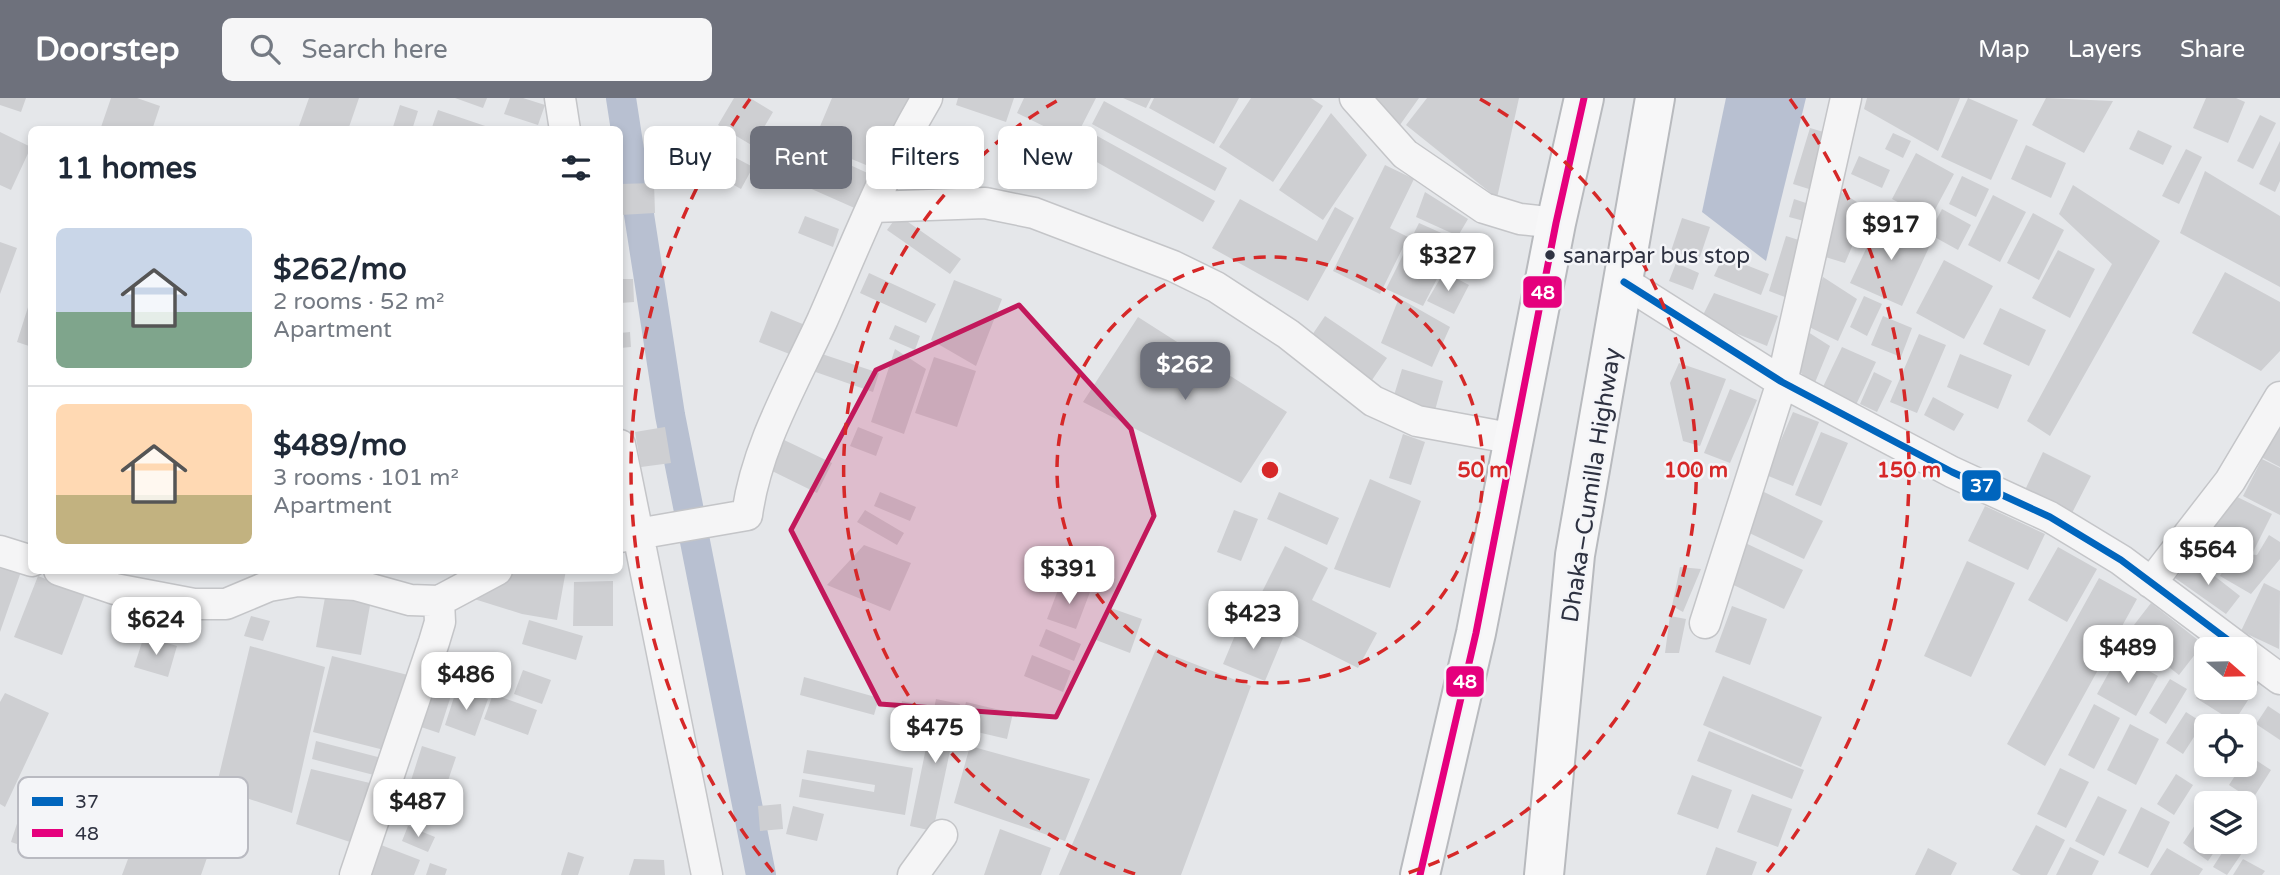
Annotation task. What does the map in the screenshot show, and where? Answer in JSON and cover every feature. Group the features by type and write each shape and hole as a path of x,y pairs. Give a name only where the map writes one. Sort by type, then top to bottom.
{"highway":[{"path":"1420,875 1476,634 1556,223 1584,98"},
{"name":"Dhaka–Cumilla Highway","path":"1544,875 1575,555 1655,98"}],"street":[{"path":"560,98 564,126"},
{"path":"640,535 747,515 751,480 873,207 927,98"},
{"path":"1355,98 1405,154 1484,208 1521,219 1556,223"},
{"path":"1705,623 1782,382 1846,98"},
{"path":"873,207 985,203 1034,213 1173,266 1216,287 1288,334 1373,401 1417,421 1515,439"},
{"path":"1624,282 1782,382 1952,472 2050,517 2151,583 2224,637"},
{"path":"2151,583 2231,481 2280,397"},
{"path":"623,458 707,875"},
{"path":"0,551 28,560"},
{"path":"72,574 115,589 194,604 226,604 269,586 298,581 356,585 410,600 439,601 490,574"},
{"path":"355,875 435,642 440,622 439,601"},
{"path":"2258,663 2280,679"},
{"path":"913,875 942,835"}],"highlighted area":[{"path":"1019,305 1131,429 1154,516 1056,717 880,704 791,530 876,370"}],"water":[{"path":"1726,98 1806,98 1766,261 1702,212"}],"building":[{"path":"0,98 26,98 21,112 0,105"},
{"path":"111,98 137,98 160,106 153,126 101,126"},
{"path":"309,98 359,98 349,126 299,126"},
{"path":"455,98 487,98 483,108"},
{"path":"510,98 523,98 545,105 538,125 504,114"},
{"path":"734,98 750,98 773,112 765,126 750,126 750,144 736,136 736,126 718,125"},
{"path":"832,98 910,98 898,126 866,126 866,165 852,159 852,126 820,126"},
{"path":"958,98 1014,98 1006,122 956,105"},
{"path":"1024,98 1096,98 1082,126 1043,126 1017,113"},
{"path":"1123,98 1151,98 1146,108"},
{"path":"1154,98 1239,98 1214,144 1149,108"},
{"path":"1251,98 1311,98 1323,106 1273,182 1219,147"},
{"path":"1371,98 1419,98 1390,139"},
{"path":"1427,98 1519,98 1497,198 1406,125"},
{"path":"1867,98 1960,98 1938,151 1864,109"},
{"path":"1968,98 2018,120 1991,180 1941,157"},
{"path":"2046,98 2113,101 2084,153 2032,125"},
{"path":"2206,98 2236,98 2245,102 2228,143 2193,128"},
{"path":"1104,101 1227,168 1215,191 1092,124"},
{"path":"400,105 418,111 413,126 393,126"},
{"path":"438,110 485,126 432,126"},
{"path":"1331,113 1367,155 1323,220 1279,190"},
{"path":"2260,115 2276,123 2253,169 2237,161"},
{"path":"1810,128 1827,133 1809,189 1793,184"},
{"path":"2138,130 2172,146 2163,165 2129,149"},
{"path":"0,132 28,146 28,153 11,190 0,185"},
{"path":"1893,133 1911,141 1903,158 1885,149"},
{"path":"1097,136 1215,201 1203,222 1097,162"},
{"path":"2280,141 2280,181 2275,192 2259,184"},
{"path":"2026,145 2066,163 2051,198 2011,179"},
{"path":"2186,149 2202,157 2179,204 2162,196"},
{"path":"1916,153 1954,174 1930,219 1892,199"},
{"path":"1859,156 1890,170 1882,188 1851,174"},
{"path":"736,158 750,165 750,172 741,189 736,186"},
{"path":"1385,165 1414,179 1390,228 1408,237 1380,294 1333,271"},
{"path":"852,166 866,172 866,189 868,189 859,210 812,189 852,189"},
{"path":"2205,171 2280,216 2280,287 2180,233"},
{"path":"1962,176 1989,189 1976,217 1949,204"},
{"path":"644,183 644,189 654,189 655,213 623,215 623,184"},
{"path":"2073,185 2160,241 2050,436 2027,421 2112,264 2059,214"},
{"path":"1425,192 1468,219 1458,236 1416,217"},
{"path":"1841,192 1868,209 1845,263 1822,256"},
{"path":"1993,195 2026,212 2000,262 1968,245"},
{"path":"1240,199 1317,241 1335,207 1354,218 1308,301 1212,248"},
{"path":"1794,199 1809,204 1804,221 1789,217"},
{"path":"1942,209 1971,225 1958,250 1929,234"},
{"path":"2033,213 2064,230 2039,280 2007,263"},
{"path":"898,215 961,259 950,274 887,230"},
{"path":"805,216 839,229 833,247 798,233"},
{"path":"1881,217 1931,243 1902,306 1850,283"},
{"path":"1682,218 1710,227 1699,260 1671,251"},
{"path":"1419,223 1457,240 1423,306 1386,289"},
{"path":"1786,236 1802,241 1785,297 1769,291"},
{"path":"0,242 17,248 0,294"},
{"path":"2058,250 2095,269 2070,318 2032,298"},
{"path":"1723,256 1769,274 1761,295 1714,276"},
{"path":"1944,260 1993,286 1964,339 1916,313"},
{"path":"1676,263 1699,273 1693,290 1669,281"},
{"path":"1444,272 1469,285 1454,314 1427,301"},
{"path":"2225,272 2280,302 2280,351 2261,371 2192,333"},
{"path":"869,273 936,304 926,323 860,293"},
{"path":"1823,277 1857,299 1838,341 1807,326"},
{"path":"623,279 633,279 634,302 623,303"},
{"path":"954,280 1002,299 976,366 931,340"},
{"path":"1714,293 1778,316 1767,346 1701,319"},
{"path":"1864,296 1882,304 1867,336 1850,327"},
{"path":"1399,298 1450,327 1432,367 1381,343"},
{"path":"28,307 28,346 17,342"},
{"path":"2000,308 2046,330 2029,366 1983,344"},
{"path":"771,311 805,325 792,355 759,342"},
{"path":"1325,316 1387,358 1370,383 1308,341"},
{"path":"1883,316 1912,328 1901,357 1871,345"},
{"path":"1138,317 1287,412 1241,483 1083,402"},
{"path":"895,325 920,336 915,350 889,339"},
{"path":"630,332 631,347 623,348 623,333"},
{"path":"1808,332 1830,346 1814,385 1797,369"},
{"path":"1919,334 1946,345 1917,413 1890,402"},
{"path":"1842,347 1876,362 1855,407 1821,391"},
{"path":"895,349 926,369 904,434 871,422"},
{"path":"813,351 879,373 873,392 807,369"},
{"path":"1960,354 2012,375 1998,409 1947,387"},
{"path":"934,357 976,371 957,427 915,413"},
{"path":"1679,363 1726,379 1700,446 1683,441 1670,383"},
{"path":"1402,369 1443,381 1434,414 1392,402"},
{"path":"1874,372 1892,381 1877,412 1860,404"},
{"path":"1730,389 1757,400 1730,463 1704,453"},
{"path":"1933,397 1964,414 1954,431 1924,415"},
{"path":"1793,412 1819,422 1793,486 1766,475"},
{"path":"2280,419 2280,467 2261,457"},
{"path":"665,427 671,463 641,467 635,432"},
{"path":"858,427 883,437 876,456 850,446"},
{"path":"1821,432 1848,443 1821,506 1795,495"},
{"path":"1403,434 1425,442 1411,485 1389,478"},
{"path":"782,439 832,463 817,493 768,469"},
{"path":"2043,452 2091,476 2072,513 2025,490"},
{"path":"2262,459 2280,468 2280,515 2243,496"},
{"path":"1370,479 1421,501 1390,588 1334,569"},
{"path":"1762,491 1823,521 1804,559 1743,530"},
{"path":"2225,491 2272,514 2253,552 2207,528"},
{"path":"880,492 916,507 910,521 874,506"},
{"path":"1279,492 1339,518 1327,545 1267,519"},
{"path":"1985,506 2045,534 2028,570 1968,541"},
{"path":"865,510 904,533 897,545 857,522"},
{"path":"1234,510 1258,519 1241,561 1217,552"},
{"path":"2269,535 2280,542 2280,559 2251,594 2220,576 2233,553 2257,555"},
{"path":"1741,541 1803,570 1784,609 1723,580"},
{"path":"864,545 911,563 890,611 827,585"},
{"path":"1285,546 1328,568 1312,600 1377,633 1358,668 1251,614"},
{"path":"2058,547 2097,569 2067,622 2028,600"},
{"path":"4,559 23,566 0,632 0,569"},
{"path":"2194,560 2240,596 2226,614 2175,578"},
{"path":"1967,561 2015,583 1971,677 1924,656"},
{"path":"1680,567 1701,569 1683,612 1672,606"},
{"path":"475,574 565,574 557,620 522,614 455,593"},
{"path":"38,576 85,594 62,655 14,637"},
{"path":"2099,578 2137,599 2045,766 2007,744"},
{"path":"613,581 613,626 573,626 574,582"},
{"path":"1061,582 1090,592 1076,629 1047,619"},
{"path":"2264,583 2280,591 2279,649 2241,631"},
{"path":"326,592 371,600 361,655 316,647"},
{"path":"132,601 156,607 152,624 128,618"},
{"path":"2151,603 2194,637 2194,656 2179,675 2127,634"},
{"path":"1732,606 1767,619 1750,665 1715,652"},
{"path":"1108,607 1142,619 1130,653 1096,640"},
{"path":"251,616 270,621 263,641 244,636"},
{"path":"1670,616 1686,619 1679,653 1665,653"},
{"path":"529,620 583,636 576,660 522,644"},
{"path":"1241,621 1283,638 1265,681 1223,664"},
{"path":"1046,629 1081,644 1074,661 1039,646"},
{"path":"144,636 177,646 168,677 134,667"},
{"path":"250,646 325,667 292,813 248,799 248,777 219,777"},
{"path":"1156,649 1251,686 1181,875 1059,875"},
{"path":"2119,654 2158,676 2136,716 2097,694"},
{"path":"1032,655 1071,671 1063,692 1024,676"},
{"path":"332,656 420,678 400,754 313,732"},
{"path":"523,670 551,680 542,704 514,694"},
{"path":"436,673 456,680 439,733 418,726"},
{"path":"1723,676 1822,717 1801,767 1703,725"},
{"path":"804,677 879,698 874,715 800,695"},
{"path":"2170,679 2187,689 2166,724 2149,713"},
{"path":"457,688 488,699 475,736 445,725"},
{"path":"5,693 49,713 5,807 0,804 0,702"},
{"path":"493,694 537,710 528,735 484,719"},
{"path":"936,699 960,704 933,831 910,826"},
{"path":"2199,700 2248,700 2239,714 2221,714"},
{"path":"902,701 926,706 917,747 894,742"},
{"path":"966,702 1013,713 1007,739 960,728"},
{"path":"2094,704 2120,718 2094,769 2068,755"},
{"path":"2268,706 2280,714 2280,740 2257,725"},
{"path":"2186,712 2194,717 2194,737 2183,754 2166,743"},
{"path":"2130,724 2159,739 2136,785 2107,770"},
{"path":"1709,731 1804,770 1792,799 1697,761"},
{"path":"316,741 401,763 397,781 312,759"},
{"path":"422,746 456,757 433,825 400,815"},
{"path":"970,746 1090,779 1065,841 954,803"},
{"path":"807,750 913,768 905,815 799,797 802,779 874,792 875,785 803,773"},
{"path":"2257,761 2271,770 2257,792 2238,791 2229,785 2234,777 2257,777"},
{"path":"2060,768 2089,782 2066,828 2037,814"},
{"path":"311,769 391,788 371,849 296,824"},
{"path":"2176,774 2193,785 2174,815 2157,804"},
{"path":"1692,775 1732,790 1718,829 1677,814"},
{"path":"1752,794 1792,809 1778,847 1737,832"},
{"path":"2098,796 2127,810 2104,856 2075,841"},
{"path":"781,804 783,829 760,831 758,806"},
{"path":"793,806 824,814 817,841 786,834"},
{"path":"2141,807 2170,822 2148,868 2118,853"},
{"path":"18,821 18,844 11,842"},
{"path":"2036,825 2065,840 2047,875 2021,875 2012,870"},
{"path":"408,826 435,837 428,852 402,841"},
{"path":"2194,826 2194,851 2183,843"},
{"path":"1000,829 1051,848 1041,875 984,875"},
{"path":"381,845 420,860 414,875 369,875"},
{"path":"1716,847 1757,862 1752,875 1706,875"},
{"path":"2070,847 2099,861 2092,875 2056,875"},
{"path":"1928,848 1957,863 1951,875 1915,875"},
{"path":"2167,848 2203,869 2199,875 2150,875"},
{"path":"568,852 584,857 578,875 561,875"},
{"path":"2198,854 2213,854 2208,861"},
{"path":"2221,854 2241,854 2227,875 2213,867"},
{"path":"128,858 207,858 201,875 122,875"},
{"path":"634,859 664,860 665,875 629,875"},
{"path":"2243,859 2265,871 2262,875 2233,875"},
{"path":"430,863 447,869 445,875 426,875"}],"waterway":[{"path":"621,98 670,415 761,875"}],"transit line":[{"name":"48","path":"1420,875 1476,633 1556,223 1584,98"},
{"name":"37","path":"1624,282 1782,382 1952,472 2050,517 2121,560 2224,637"}],"place":[{"name":"sanarpar bus stop","path":"1550,255"}]}
